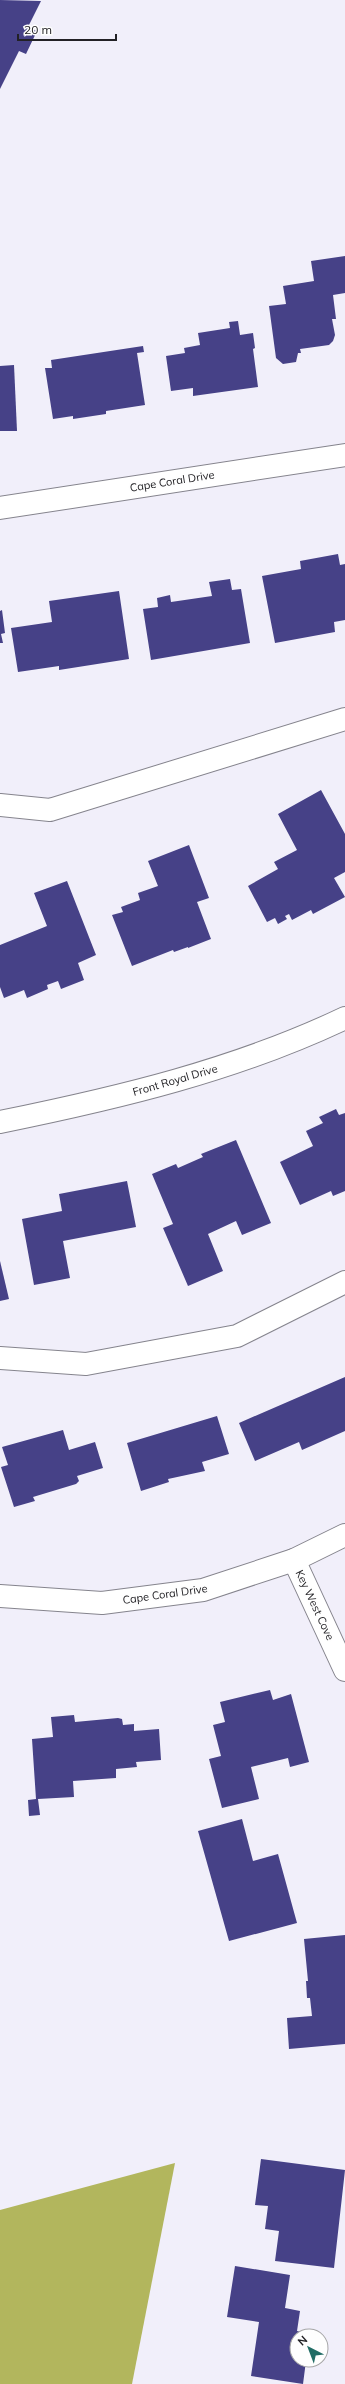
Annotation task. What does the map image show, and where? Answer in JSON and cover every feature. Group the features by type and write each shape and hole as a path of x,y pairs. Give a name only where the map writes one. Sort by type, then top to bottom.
{"street":[{"name":"Cape Coral Drive","path":"0,508 345,455"},
{"path":"0,805 50,810 345,719"},
{"name":"Front Royal Drive","path":"0,1122 92,1103 199,1074 304,1037 345,1018"},
{"path":"0,1358 86,1364 237,1336 345,1282"},
{"name":"Cape Coral Drive","path":"0,1596 102,1603 203,1590 294,1560 345,1535"},
{"name":"Key West Cove","path":"294,1560 345,1670"}],"green space":[{"path":"175,2163 132,2384 0,2384 0,2210"}],"building":[{"path":"0,0 41,1 28,27 37,31 26,54 19,51 0,89"},
{"path":"345,256 345,293 333,295 336,319 332,319 335,335 333,341 329,345 300,349 301,353 298,353 296,362 283,364 276,358 269,306 286,304 283,286 314,281 311,261"},
{"path":"238,321 240,335 253,333 255,348 253,349 258,387 193,396 193,388 171,391 166,356 185,353 184,348 200,345 198,333 230,328 229,322"},
{"path":"143,346 144,352 137,353 145,405 106,411 106,414 73,419 73,416 53,419 45,368 52,368 51,360"},
{"path":"14,365 17,431 0,431 0,366"},
{"path":"338,554 340,565 345,564 345,620 334,622 335,632 275,643 262,576 301,569 300,561"},
{"path":"230,579 232,590 241,589 250,643 151,660 143,609 158,607 157,598 170,595 171,602 212,596 209,582"},
{"path":"119,591 129,659 59,670 59,666 18,672 11,628 52,622 49,601"},
{"path":"2,610 5,633 1,634 3,643 0,643 0,611"},
{"path":"321,790 345,834 345,872 334,878 345,897 313,914 311,910 292,920 289,914 285,916 287,919 278,924 275,918 267,922 248,886 278,869 274,862 297,850 278,814"},
{"path":"189,845 209,898 197,902 211,939 188,948 174,952 173,950 132,966 112,915 123,912 121,907 140,900 138,893 158,886 148,861"},
{"path":"67,881 96,955 78,963 84,980 61,989 58,981 47,985 48,989 27,998 24,990 4,998 0,987 0,945 47,926 34,893"},
{"path":"336,1109 339,1115 345,1113 345,1191 333,1196 331,1191 300,1205 280,1162 313,1146 306,1131 323,1123 319,1117"},
{"path":"236,1140 271,1223 242,1235 236,1221 208,1234 223,1271 188,1286 163,1228 173,1224 152,1174 176,1164 178,1168 203,1157 201,1154"},
{"path":"127,1181 136,1227 63,1241 70,1278 34,1285 22,1219 62,1211 59,1194"},
{"path":"0,1261 9,1299 0,1301"},
{"path":"345,1377 345,1431 302,1450 299,1442 255,1461 239,1423"},
{"path":"217,1416 229,1454 202,1462 205,1471 168,1479 169,1482 141,1491 127,1443"},
{"path":"63,1430 69,1450 95,1442 103,1468 77,1476 79,1481 76,1484 33,1497 35,1501 14,1507 1,1467 8,1465 2,1447"},
{"path":"270,1690 273,1700 291,1694 309,1762 290,1767 288,1758 251,1767 259,1799 222,1808 209,1759 221,1756 213,1725 225,1722 220,1702"},
{"path":"74,1715 75,1722 118,1718 122,1719 123,1725 134,1724 134,1731 159,1729 161,1760 136,1762 137,1767 116,1769 116,1778 73,1781 74,1797 38,1799 40,1815 29,1816 28,1800 36,1799 32,1739 53,1737 51,1717"},
{"path":"242,1819 253,1861 278,1854 297,1923 229,1941 198,1831"},
{"path":"345,1935 345,2044 289,2049 287,2018 312,2016 310,1998 307,1998 306,1981 308,1981 304,1939"},
{"path":"261,2159 345,2170 334,2268 275,2261 279,2231 265,2229 268,2206 255,2205"},
{"path":"235,2266 290,2275 285,2308 300,2311 297,2328 289,2328 289,2368 305,2368 303,2384 251,2376 259,2322 227,2317"}]}
